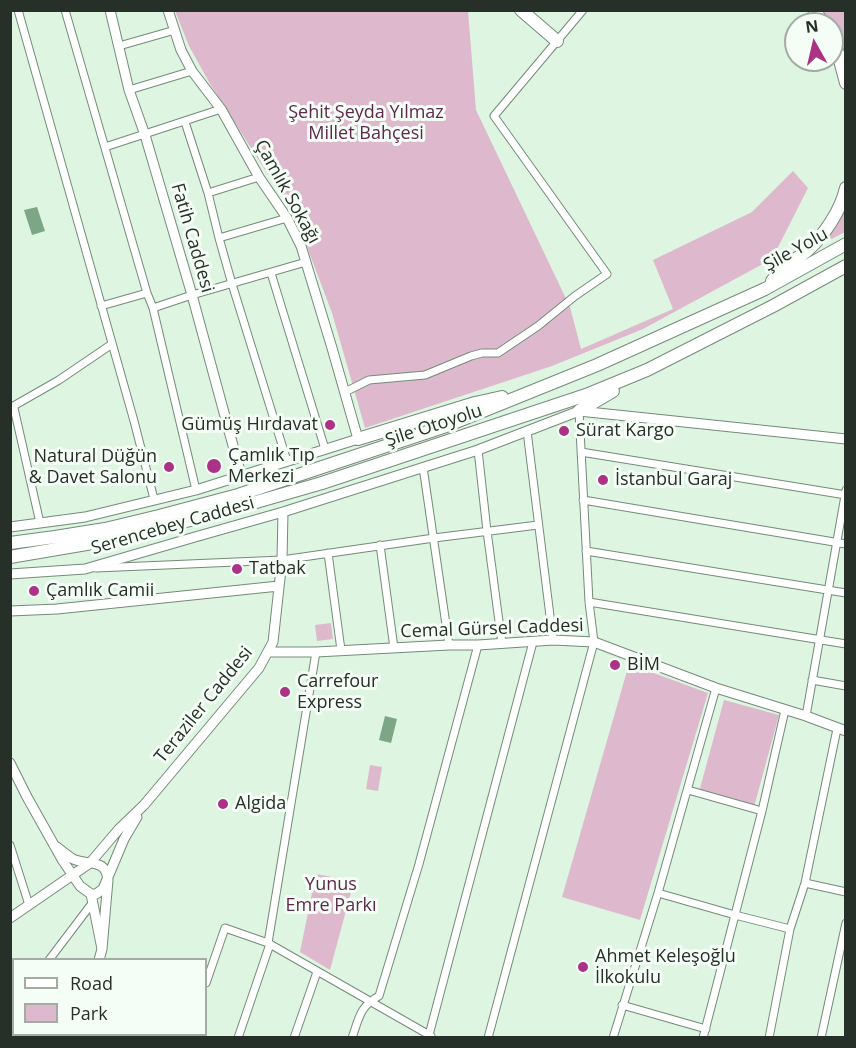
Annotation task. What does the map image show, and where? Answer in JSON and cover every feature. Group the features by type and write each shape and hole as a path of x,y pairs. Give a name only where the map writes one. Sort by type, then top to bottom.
{"highway":[{"path":"521,10 557,41"},
{"path":"765,289 784,268 808,250 822,234 834,217 846,188"},
{"name":"Şile Yolu","path":"765,289 846,244"},
{"name":"Şile Otoyolu","path":"10,557 115,539 211,515 322,483 586,395 647,369 846,266"},
{"name":"Şile Otoyolu","path":"10,543 105,529 238,495 446,426 597,365 765,289"},
{"path":"579,411 647,369"},
{"path":"358,439 475,403 536,389"}],"street":[{"path":"18,10 154,499"},
{"path":"65,10 153,309 196,490"},
{"name":"Fatih Caddesi","path":"110,10 129,90 145,135 192,295 241,475"},
{"name":"Çamlık Sokağı","path":"168,10 181,50 192,71 221,109 259,177 287,218 301,246 358,439"},
{"path":"345,392 369,380 425,375 471,356 498,353 607,274 494,116 583,10"},
{"path":"118,46 175,30"},
{"path":"129,90 192,71"},
{"path":"105,147 221,109"},
{"path":"185,122 287,461"},
{"path":"208,193 259,177"},
{"path":"219,238 287,218"},
{"path":"153,309 192,295 306,262"},
{"path":"272,273 325,449"},
{"path":"101,306 147,293"},
{"path":"40,523 12,408 112,344"},
{"path":"488,1038 594,642 589,602 579,411 846,439"},
{"name":"Serencebey Caddesi","path":"10,574 85,568 283,512 478,450 579,411"},
{"path":"527,431 553,640"},
{"path":"10,527 85,517 196,490 358,439"},
{"path":"478,450 502,644"},
{"path":"581,452 845,495"},
{"path":"423,467 448,645"},
{"path":"806,716 846,490"},
{"path":"583,500 846,544"},
{"name":"Teraziler Caddesi","path":"10,918 90,863 119,829 144,805 259,668 273,642 282,560 283,512"},
{"path":"85,568 282,560 538,525"},
{"path":"380,545 394,648"},
{"path":"586,551 846,592"},
{"path":"328,553 341,650"},
{"path":"10,612 279,586"},
{"path":"589,602 846,644"},
{"name":"Cemal Gürsel Caddesi","path":"268,652 316,652 553,640 594,642 717,688 806,716 841,730"},
{"path":"207,980 225,928 269,944 431,1036 533,642"},
{"path":"352,1038 362,1010 369,1001 379,996 419,864 478,645"},
{"path":"238,1038 269,944 316,652"},
{"path":"812,680 846,686"},
{"path":"613,1038 658,893 717,688"},
{"path":"704,1038 762,811 785,710"},
{"path":"769,1038 790,929 805,883 841,730"},
{"path":"10,764 55,846 80,886 92,898 102,949"},
{"path":"688,790 762,811"},
{"name":"Teraziler Caddesi","path":"108,880 124,839 144,805"},
{"path":"10,845 29,905"},
{"path":"55,846 73,859 97,863 104,867 107,873 100,958"},
{"path":"50,958 92,898 104,889 108,880"},
{"path":"805,883 846,892"},
{"path":"658,893 790,929"},
{"path":"821,1038 846,923"},
{"path":"294,1038 317,972"},
{"path":"622,1005 706,1029"}],"green space":[{"name":"Şehit Şeyda Yılmaz Millet Bahçesi","path":"175,11 468,11 476,110 570,307 581,349 673,309 653,260 752,212 793,171 808,188 772,259 643,329 552,366 365,428 332,313 301,231 283,198 210,84 189,46"},
{"path":"845,11 845,61 844,12 820,12"},
{"path":"845,203 845,232 822,244"},
{"path":"331,623 333,639 317,641 315,625"},
{"path":"629,664 708,693 640,920 562,897"},
{"path":"724,700 779,715 754,807 699,792"},
{"path":"370,765 382,767 378,791 366,789"},
{"name":"Yunus Emre Parkı","path":"316,874 354,881 330,970 300,952"}],"shaded area":[{"path":"37,207 45,231 32,235 24,210"},
{"path":"385,716 397,719 391,743 379,740"}],"place":[{"name":"Gümüş Hırdavat","path":"330,425"},
{"name":"Sürat Kargo","path":"564,431"},
{"name":"Çamlık Tıp Merkezi","path":"214,466"},
{"name":"Natural Düğün & Davet Salonu","path":"169,467"},
{"name":"İstanbul Garaj","path":"603,480"},
{"name":"Tatbak","path":"237,569"},
{"name":"Çamlık Camii","path":"34,591"},
{"name":"BİM","path":"615,665"},
{"name":"Carrefour Express","path":"285,692"},
{"name":"Algida","path":"223,804"},
{"name":"Ahmet Keleşoğlu İlkokulu","path":"583,967"}]}
